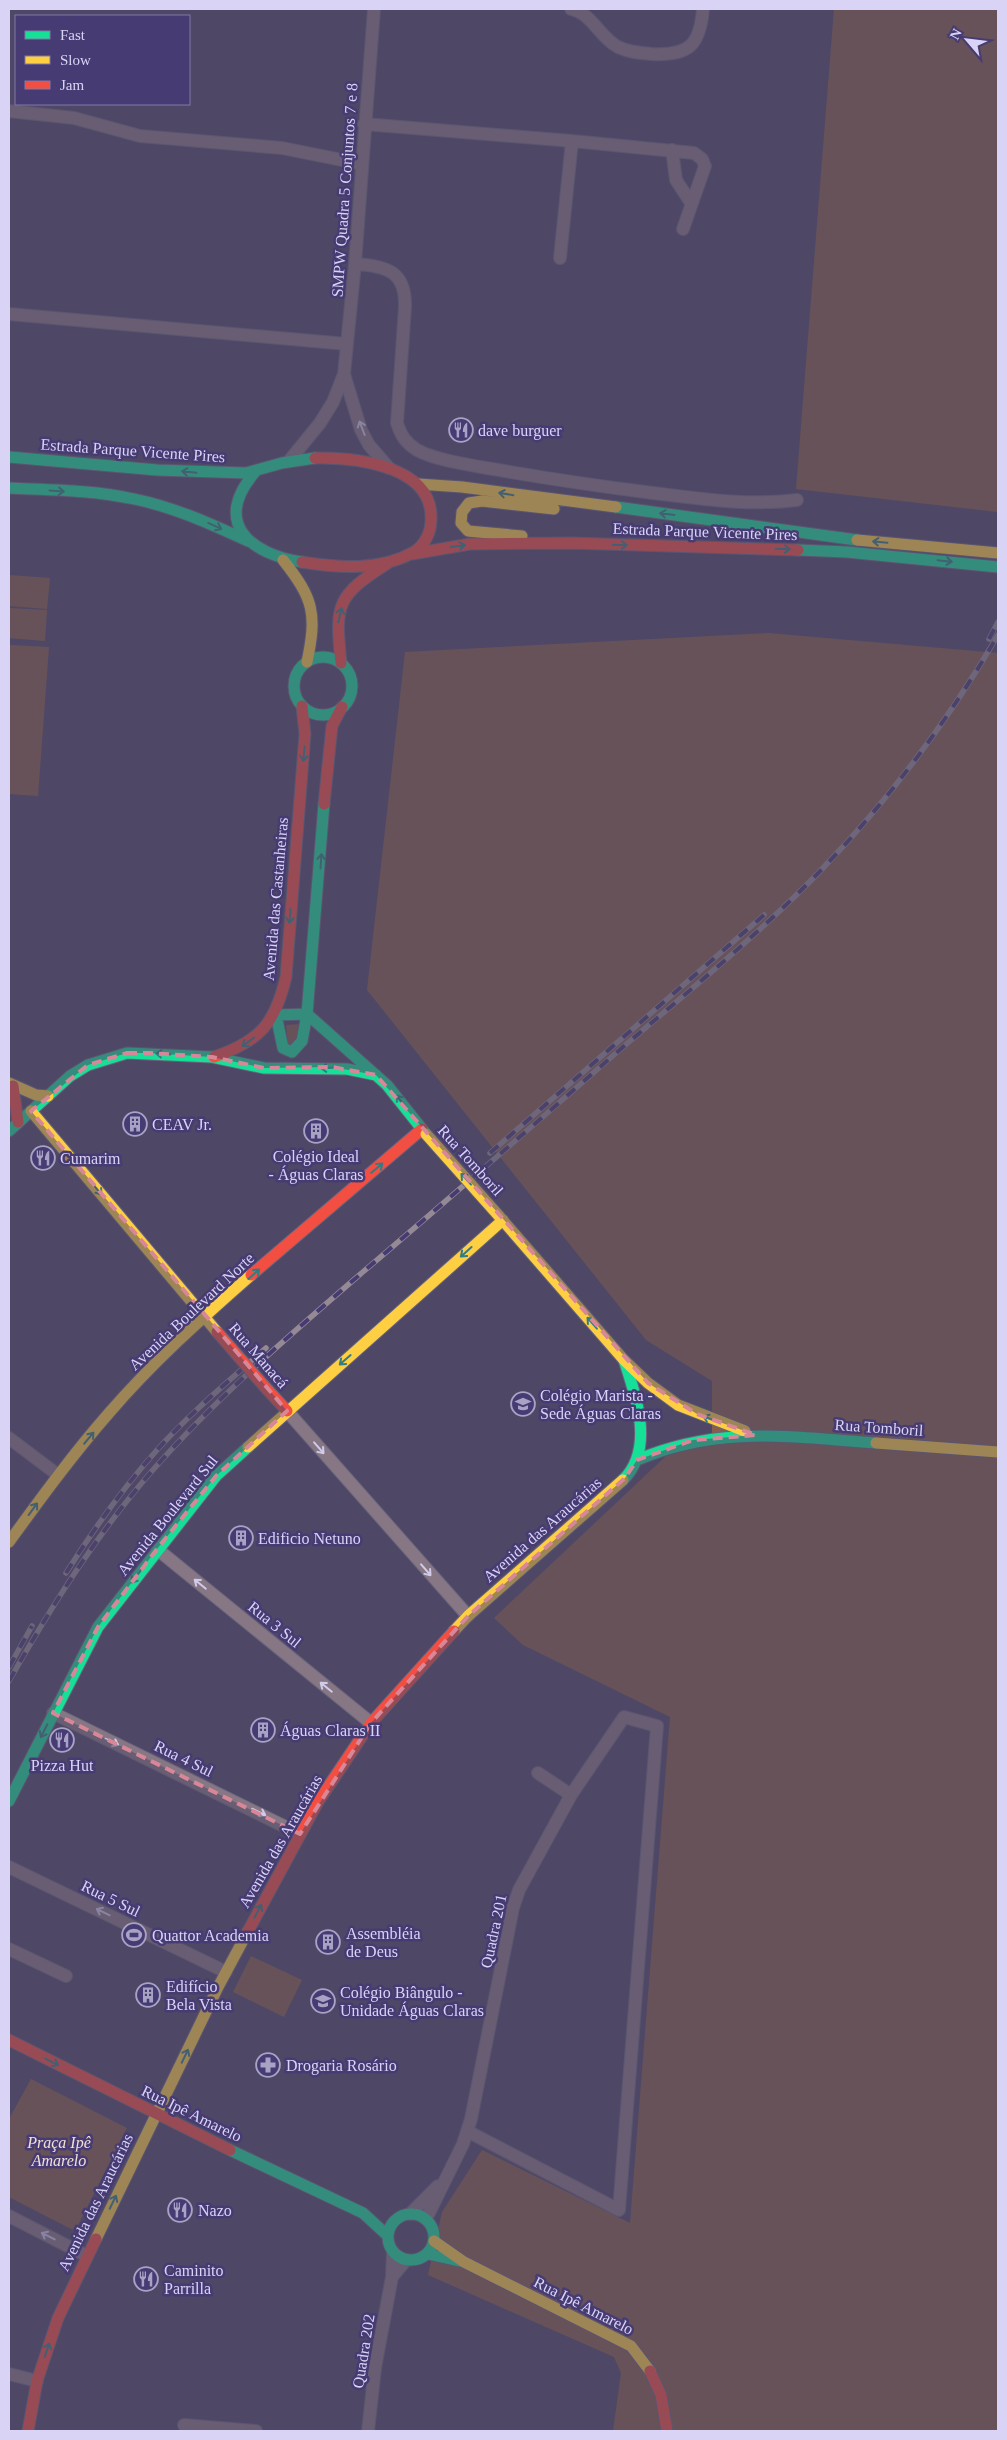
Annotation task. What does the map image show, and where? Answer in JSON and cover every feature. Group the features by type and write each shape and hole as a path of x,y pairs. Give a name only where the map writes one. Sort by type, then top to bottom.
{"main road":[{"path":"248,541 243,535 238,519 239,502 244,484 255,472 265,467 289,461 329,456 389,468 418,484 430,498 433,511 432,524 428,536 421,546 410,554 388,563 361,581 347,596 338,617 341,663"},
{"name":"Estrada Parque Vicente Pires","path":"9,457 205,473 255,472"},
{"name":"Estrada Parque Vicente Pires","path":"418,484 462,487 595,506 672,514 843,539 998,553"},
{"path":"9,488 96,493 148,501 194,516 248,541 283,560 336,568 388,563"},
{"path":"571,543 534,536 494,535 468,531 461,523 462,512 469,503 482,501 575,510 590,509 595,506"},
{"name":"Estrada Parque Vicente Pires","path":"410,554 470,544 571,543 847,552 998,567"},
{"path":"283,560 302,584 311,605 314,629 307,662"},
{"path":"307,1014 276,1015 283,1048 292,1052 298,1047 307,1014 332,726 347,701 352,685 346,669 341,663 324,657 307,662 300,668 294,683 294,691 302,706 314,713 329,714 342,707"},
{"name":"Avenida das Castanheiras","path":"212,1057 237,1050 251,1041 276,1015 286,977 305,734 302,706"},
{"name":"Rua Tomboril","path":"307,1014 387,1085 424,1132 624,1360 648,1383 678,1405 715,1422 756,1435"},
{"name":"Avenida das Castanheiras","path":"9,1131 76,1072 110,1057 127,1053 149,1052 212,1057 264,1068 292,1070 332,1068 376,1075"},
{"path":"11,1084 36,1095 48,1096"},
{"path":"11,1084 18,1122"},
{"name":"Rua Manacá","path":"31,1111 204,1317 287,1411"},
{"name":"Avenida Boulevard Norte","path":"9,1542 58,1475 125,1395 204,1317 424,1132"},
{"name":"Avenida Boulevard Sul","path":"9,1801 98,1627 157,1549 216,1476 501,1218"},
{"name":"Rua Tomboril","path":"624,1360 633,1386 639,1421 640,1438 637,1460"},
{"name":"Rua Tomboril","path":"637,1460 663,1448 693,1440 729,1435 756,1435 998,1452"},
{"name":"Avenida das Araucárias","path":"28,2431 37,2381 58,2318 226,1972 318,1802 371,1723 468,1616 625,1478 637,1460"},
{"name":"Rua Ipê Amarelo","path":"9,2040 156,2115 363,2213 398,2218"},
{"name":"Rua Ipê Amarelo","path":"363,2213 388,2236"},
{"path":"410,2214 419,2215 426,2219 433,2229 434,2241 428,2254 414,2261 406,2260 393,2252 388,2236 390,2229 398,2218 410,2214"},
{"name":"Rua Ipê Amarelo","path":"434,2241 464,2262 632,2346 647,2364 660,2387 667,2431"},
{"name":"Rua Ipê Amarelo","path":"428,2254 464,2262"}],"street":[{"name":"SMPW Quadra 5 Conjuntos 7 e 8","path":"289,461 320,423 333,402 344,374 355,264 374,9"},
{"path":"570,9 585,14 608,41 619,48 634,52 668,55 679,53 695,42 701,27 703,9"},
{"path":"9,111 74,118 140,136 282,148 362,164"},
{"path":"364,124 672,150 694,154 702,159 704,166 690,203 683,229"},
{"path":"560,258 572,141"},
{"path":"672,150 676,180 690,203"},
{"path":"355,264 369,265 390,271 402,282 405,291 397,423 404,439 418,450 490,468 632,490 718,501 768,504 797,500"},
{"path":"9,314 347,344"},
{"name":"SMPW Quadra 5 Conjuntos 7 e 8","path":"344,374 361,430 369,445 389,468"},
{"name":"Rua Manacá","path":"287,1411 468,1616"},
{"path":"9,1438 58,1475"},
{"name":"Rua 3 Sul","path":"157,1549 371,1723"},
{"name":"Rua 4 Sul","path":"53,1713 300,1834"},
{"name":"Quadra 201","path":"426,2219 467,2131 476,2100 513,1908 519,1890 571,1795 624,1716 657,1726 619,2210 467,2131"},
{"path":"538,1774 571,1795"},
{"name":"Rua 5 Sul","path":"9,1867 226,1972"},
{"path":"9,1949 66,1976"},
{"name":"Quadra 201","path":"410,2214 445,2178"},
{"path":"9,2216 87,2256"},
{"name":"Quadra 202","path":"368,2431 375,2368 392,2277 393,2252"},
{"name":"Quadra 202","path":"392,2277 406,2260"},
{"path":"9,2374 37,2381"},
{"path":"184,2425 256,2431"}],"highlighted area":[{"path":"127,1053 149,1053 212,1057 264,1068 332,1067 376,1075 648,1383 697,1414 756,1435 693,1440 637,1460 625,1478 468,1616 371,1723 300,1834 53,1713 98,1627 157,1549 216,1476 287,1411 31,1111 88,1065"}],"green space":[{"path":"834,9 998,9 998,512 796,489"},
{"path":"9,575 50,578 47,609 9,606"},
{"path":"9,608 47,610 45,641 9,638"},
{"path":"768,633 998,653 998,2431 613,2431 621,2373 614,2357 428,2275 442,2212 482,2150 630,2223 670,1717 523,1645 494,1618 666,1456 712,1443 712,1381 646,1340 367,990 405,652"},
{"path":"10,645 49,647 38,796 9,794"},
{"path":"300,1024 297,1045 288,1048 286,1025"},
{"path":"251,1956 302,1980 284,2017 233,1992"},
{"name":"Praça Ipê Amarelo","path":"31,2079 127,2128 75,2231 9,2197 9,2119"}],"railway":[{"path":"989,639 998,622"},
{"path":"9,1681 41,1626 93,1546 132,1495 176,1444 228,1392 282,1343 726,960 800,891 849,840 896,785 940,726 998,635"},
{"path":"490,1153 764,915"},
{"path":"66,1573 109,1510 157,1450 196,1410 266,1348"},
{"path":"9,1667 32,1626"}],"traffic: fast":[{"path":"9,457 157,470 246,473 282,463 315,458"},
{"path":"255,472 242,490 237,506 237,520 242,533 252,543 266,552 302,562"},
{"path":"9,488 88,492 149,502 206,522 248,541"},
{"path":"616,507 857,540"},
{"path":"798,550 847,552 998,567"},
{"path":"323,657 339,662 347,670 352,686 347,702 339,710 323,715 307,710 299,702 294,686 299,670 307,662 323,657"},
{"path":"276,1015 283,1048 292,1052 302,1041 307,1014 324,804"},
{"path":"276,1015 307,1014 387,1085 426,1134"},
{"path":"9,1131 70,1076 88,1065 127,1053 212,1057 264,1068 347,1069 376,1075"},
{"path":"623,1480 633,1467 641,1438 637,1406 624,1360"},
{"path":"637,1460 667,1449 726,1438 755,1436 876,1443"},
{"path":"9,1801 98,1627 216,1476 248,1447"},
{"path":"230,2150 363,2213 388,2236"},
{"path":"416,2214 420,2215 430,2224 433,2228 434,2237 433,2246 424,2256 416,2260 406,2260 398,2256 389,2246 388,2232 392,2224 402,2215 416,2214"},
{"path":"428,2254 459,2261"}],"traffic: slow":[{"path":"418,484 462,487 616,507"},
{"path":"522,536 468,531 461,523 462,512 469,503 482,501 554,509"},
{"path":"857,540 998,553"},
{"path":"283,560 301,586 310,608 312,631 307,662"},
{"path":"9,1083 36,1095 48,1096"},
{"path":"31,1111 217,1332"},
{"path":"426,1134 499,1216"},
{"path":"499,1216 624,1360 648,1383 678,1405 745,1431"},
{"path":"248,1447 503,1220"},
{"path":"9,1542 70,1460 125,1394 178,1341 251,1275"},
{"path":"876,1443 998,1452"},
{"path":"454,1631 468,1616 623,1480"},
{"path":"96,2239 217,1989 247,1933"},
{"path":"434,2241 464,2262 631,2346 650,2371"}],"traffic: jam":[{"path":"302,562 330,566 359,566 373,565 401,558 414,552 421,546 429,534 431,525 429,502 420,487 406,476 390,468 371,463 332,458 315,458"},
{"path":"412,554 470,544 571,543 798,550"},
{"path":"341,663 338,627 343,603 358,584 388,563"},
{"path":"214,1057 243,1044 263,1029 271,1019 282,993 286,977 305,734 302,706"},
{"path":"324,804 332,726 342,707"},
{"path":"13,1086 18,1122"},
{"path":"251,1275 422,1129"},
{"path":"217,1332 264,1386"},
{"path":"264,1386 287,1411"},
{"path":"247,1933 318,1802 371,1723 454,1631"},
{"path":"9,2040 230,2150"},
{"path":"28,2431 37,2381 58,2318 96,2239"},
{"path":"650,2371 661,2395 667,2431"}],"place":[{"name":"dave burguer","path":"461,430"},
{"name":"CEAV Jr.","path":"135,1124"},
{"name":"Colégio Ideal - Águas Claras","path":"316,1131"},
{"name":"Cumarim","path":"43,1158"},
{"name":"Colégio Marista - Sede Águas Claras","path":"523,1404"},
{"name":"Edificio Netuno","path":"241,1538"},
{"name":"Águas Claras II","path":"263,1730"},
{"name":"Pizza Hut","path":"62,1740"},
{"name":"Quattor Academia","path":"134,1935"},
{"name":"Assembléia de Deus","path":"328,1942"},
{"name":"Edifício Bela Vista","path":"148,1995"},
{"name":"Colégio Biângulo - Unidade Águas Claras","path":"323,2001"},
{"name":"Drogaria Rosário","path":"268,2065"},
{"name":"Nazo","path":"180,2210"},
{"name":"Caminito Parrilla","path":"146,2279"}]}
